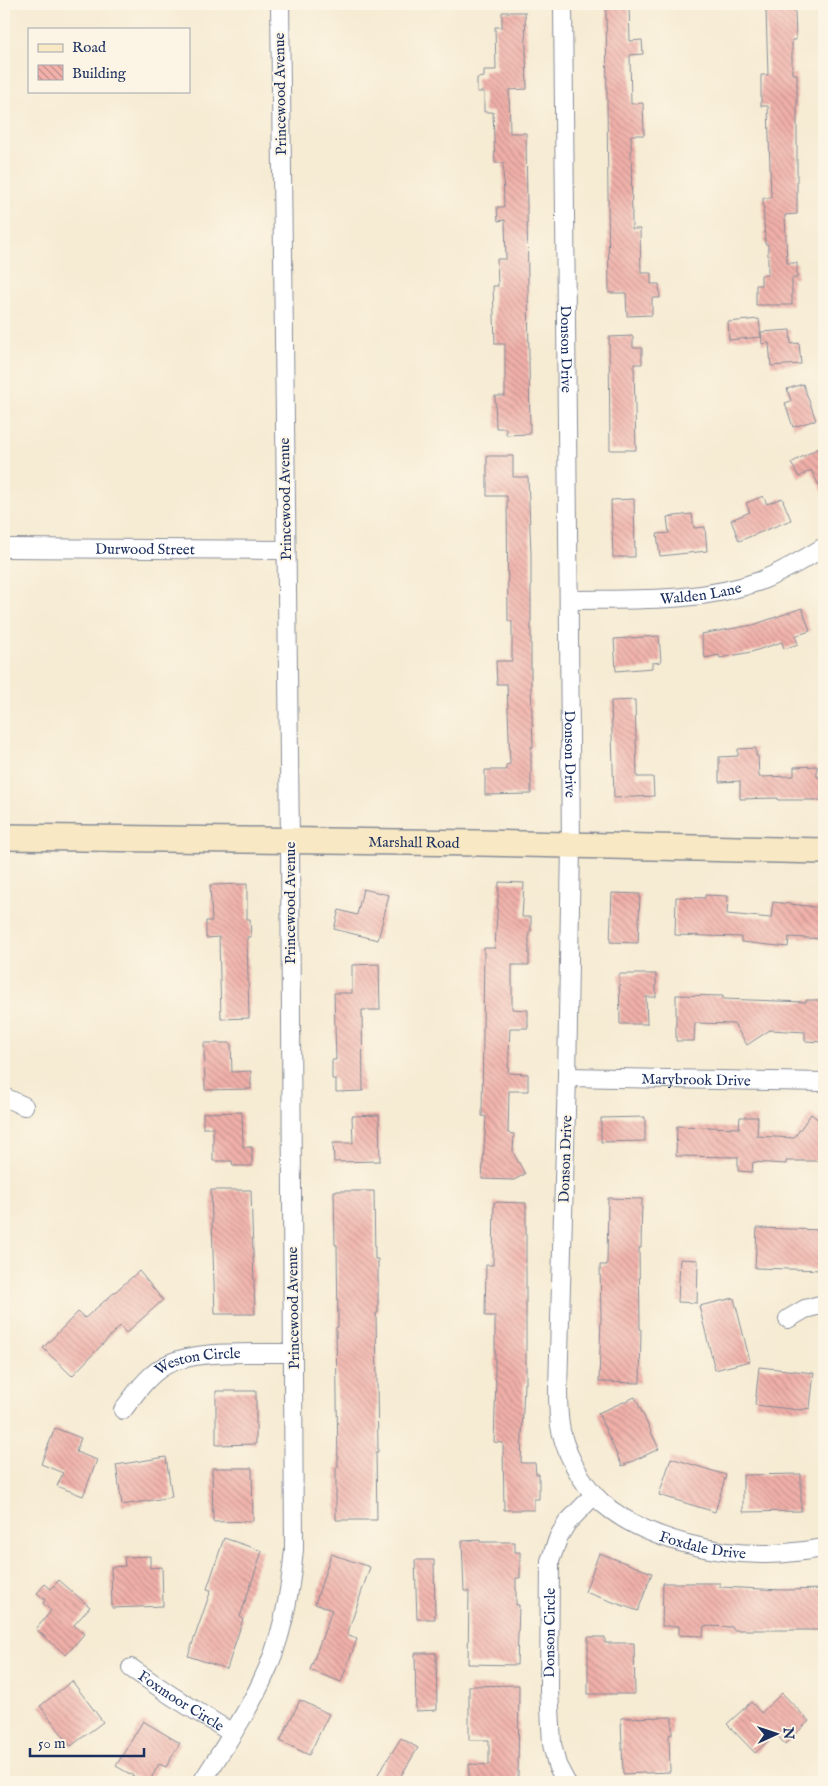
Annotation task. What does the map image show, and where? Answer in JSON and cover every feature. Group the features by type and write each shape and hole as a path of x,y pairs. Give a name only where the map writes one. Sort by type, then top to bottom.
{"street":[{"name":"Princewood Avenue","path":"202,1782 261,1683 274,1651 286,1611 292,1580 294,1549 290,841 280,4"},
{"name":"Donson Drive","path":"563,4 571,846 558,1409 561,1431 568,1450 579,1474 594,1495"},
{"name":"Walden Lane","path":"569,600 662,599 699,596 732,590 760,581 794,566 824,547"},
{"name":"Durwood Street","path":"4,548 286,550"},
{"name":"Marshall Road","path":"4,837 824,851"},
{"name":"Marybrook Drive","path":"567,1077 824,1082"},
{"path":"4,1098 24,1106"},
{"path":"788,1319 805,1309 824,1304"},
{"name":"Weston Circle","path":"123,1410 150,1376 162,1366 178,1359 196,1355 293,1353"},
{"name":"Foxdale Drive","path":"594,1495 611,1510 642,1528 696,1546 733,1552 766,1554 824,1548"},
{"name":"Donson Circle","path":"566,1782 557,1765 552,1744 549,1690 550,1561 559,1536 567,1523 594,1495"},
{"name":"Foxmoor Circle","path":"131,1668 232,1733"}],"building":[{"path":"606,4 629,4 630,41 642,40 643,54 630,55 631,104 643,103 644,135 631,135 632,229 640,229 641,273 651,273 651,284 659,284 660,298 652,298 652,315 627,316 626,293 609,293"},
{"path":"766,10 795,10 796,40 792,40 792,74 797,74 797,214 785,215 787,263 797,263 797,278 792,278 792,305 756,305 756,285 761,285 761,275 768,275 768,244 765,244 763,198 771,198 768,106 761,106 761,75 768,75"},
{"path":"502,12 525,12 527,89 509,90 510,133 526,133 530,434 506,435 506,428 496,428 495,396 505,396 505,344 495,344 493,286 498,286 497,259 506,259 505,220 498,221 497,207 504,207 503,163 495,163 493,112 484,112 484,92 477,92 477,78 484,77 484,70 496,70 495,27 502,27"},
{"path":"759,319 761,337 729,340 728,322"},
{"path":"790,330 791,344 799,343 801,364 771,366 769,343 762,344 761,332"},
{"path":"633,336 633,348 642,348 642,364 634,364 636,450 610,450 609,337"},
{"path":"803,384 816,420 793,427 785,403 791,401 787,389"},
{"path":"824,445 824,494 811,470 799,477 791,463"},
{"path":"487,456 513,456 513,477 528,477 531,554 533,747 531,747 531,794 485,795 485,770 506,770 506,765 510,764 507,684 497,684 496,661 512,661 512,621 508,621 507,496 487,496"},
{"path":"763,496 767,504 782,498 791,520 739,541 731,520 750,512 746,503"},
{"path":"634,499 635,557 613,557 611,500"},
{"path":"692,514 694,528 705,527 707,551 660,556 657,534 669,533 667,517"},
{"path":"802,608 810,631 795,636 798,644 784,649 782,642 751,652 720,658 719,655 705,658 701,634 753,625"},
{"path":"659,636 661,662 652,663 652,668 616,671 614,639"},
{"path":"635,700 637,777 653,777 654,796 614,798 611,701"},
{"path":"756,748 759,777 794,776 794,767 817,766 817,777 824,777 824,800 740,799 740,781 719,782 719,757 738,756 738,749"},
{"path":"499,882 524,883 522,917 531,917 529,965 512,965 512,1009 528,1010 528,1028 510,1028 508,1073 528,1074 528,1091 509,1091 508,1133 514,1134 513,1152 525,1174 514,1180 482,1179 486,1117 482,1116 484,948 495,948"},
{"path":"247,884 247,919 250,919 251,937 247,937 249,1018 221,1019 219,937 206,938 206,921 212,921 210,885"},
{"path":"363,889 389,895 378,940 334,929 339,910 357,915"},
{"path":"612,893 640,894 638,943 610,942"},
{"path":"705,895 728,896 727,914 771,918 773,902 824,908 824,939 789,937 788,947 741,942 741,937 675,935 676,897 705,898"},
{"path":"379,964 380,1010 362,1010 363,1091 336,1092 336,1079 332,1079 332,1060 336,1060 334,993 352,993 352,965"},
{"path":"619,974 656,974 656,997 646,997 647,1024 620,1024"},
{"path":"676,995 723,996 723,999 806,1002 806,1000 824,1000 824,1042 805,1041 805,1032 770,1030 747,1045 734,1024 695,1023 694,1041 676,1041"},
{"path":"204,1043 231,1043 232,1072 251,1071 251,1089 205,1090"},
{"path":"242,1112 243,1147 252,1147 252,1166 233,1166 232,1161 213,1161 213,1128 203,1128 203,1113"},
{"path":"811,1114 824,1124 824,1161 786,1161 786,1164 753,1162 752,1172 738,1171 738,1157 676,1156 677,1126 739,1128 740,1117 758,1117 757,1136 794,1138"},
{"path":"379,1115 380,1161 334,1162 333,1143 353,1143 352,1116"},
{"path":"645,1117 645,1141 601,1142 601,1118"},
{"path":"211,1190 251,1190 255,1314 215,1314"},
{"path":"334,1191 374,1191 375,1259 378,1259 378,1313 376,1313 377,1520 336,1520 336,1467 338,1467 336,1327 338,1327"},
{"path":"608,1198 642,1199 641,1248 639,1248 640,1383 599,1382 600,1265 607,1265"},
{"path":"494,1202 526,1203 526,1384 524,1383 521,1463 535,1463 536,1474 539,1474 539,1499 534,1499 534,1510 504,1510 503,1443 494,1442 495,1316 485,1316 486,1265 493,1265"},
{"path":"757,1228 824,1230 823,1270 755,1268"},
{"path":"680,1259 698,1260 697,1303 678,1302"},
{"path":"139,1271 163,1300 126,1333 120,1326 72,1376 43,1348 78,1312 85,1318"},
{"path":"734,1298 750,1361 715,1370 699,1306"},
{"path":"759,1367 814,1373 810,1408 800,1410 755,1405"},
{"path":"216,1391 256,1391 256,1444 216,1445"},
{"path":"635,1397 659,1449 622,1466 598,1413"},
{"path":"55,1428 81,1438 76,1452 97,1460 83,1496 57,1486 63,1473 41,1464"},
{"path":"166,1457 172,1497 122,1505 116,1465"},
{"path":"671,1458 726,1475 715,1512 659,1495"},
{"path":"212,1468 252,1468 253,1521 213,1522"},
{"path":"801,1474 801,1511 743,1512 743,1475"},
{"path":"224,1538 262,1551 240,1617 243,1619 227,1669 188,1656 211,1590 207,1589"},
{"path":"480,1540 480,1542 515,1542 515,1552 520,1552 520,1578 516,1578 516,1605 519,1605 517,1665 468,1664 469,1591 464,1591 462,1541"},
{"path":"599,1553 652,1573 638,1611 585,1592"},
{"path":"331,1554 370,1567 347,1635 357,1639 341,1682 310,1670 332,1610 315,1604"},
{"path":"150,1556 150,1568 162,1567 163,1606 112,1608 111,1567 125,1566 124,1557"},
{"path":"415,1560 434,1560 435,1619 417,1619"},
{"path":"59,1580 90,1607 74,1625 84,1634 66,1655 36,1629 51,1611 43,1603 45,1600 37,1593 45,1584 51,1589"},
{"path":"663,1583 720,1583 720,1587 783,1590 824,1589 824,1630 733,1630 733,1627 704,1626 703,1636 679,1635 679,1626 662,1626"},
{"path":"588,1637 605,1637 605,1643 634,1643 635,1694 588,1694"},
{"path":"415,1653 436,1653 437,1710 416,1711"},
{"path":"72,1681 103,1722 71,1746 40,1706"},
{"path":"519,1685 518,1782 469,1782 469,1764 489,1765 489,1740 469,1740 469,1686"},
{"path":"782,1693 809,1721 785,1744 776,1734 755,1753 727,1724 751,1702 761,1713"},
{"path":"300,1700 329,1714 309,1755 280,1741"},
{"path":"672,1717 672,1734 669,1735 670,1772 623,1774 621,1718"},
{"path":"143,1721 180,1743 166,1767 159,1764 149,1782 144,1782 116,1766"},
{"path":"401,1738 418,1748 397,1782 373,1782"}]}
